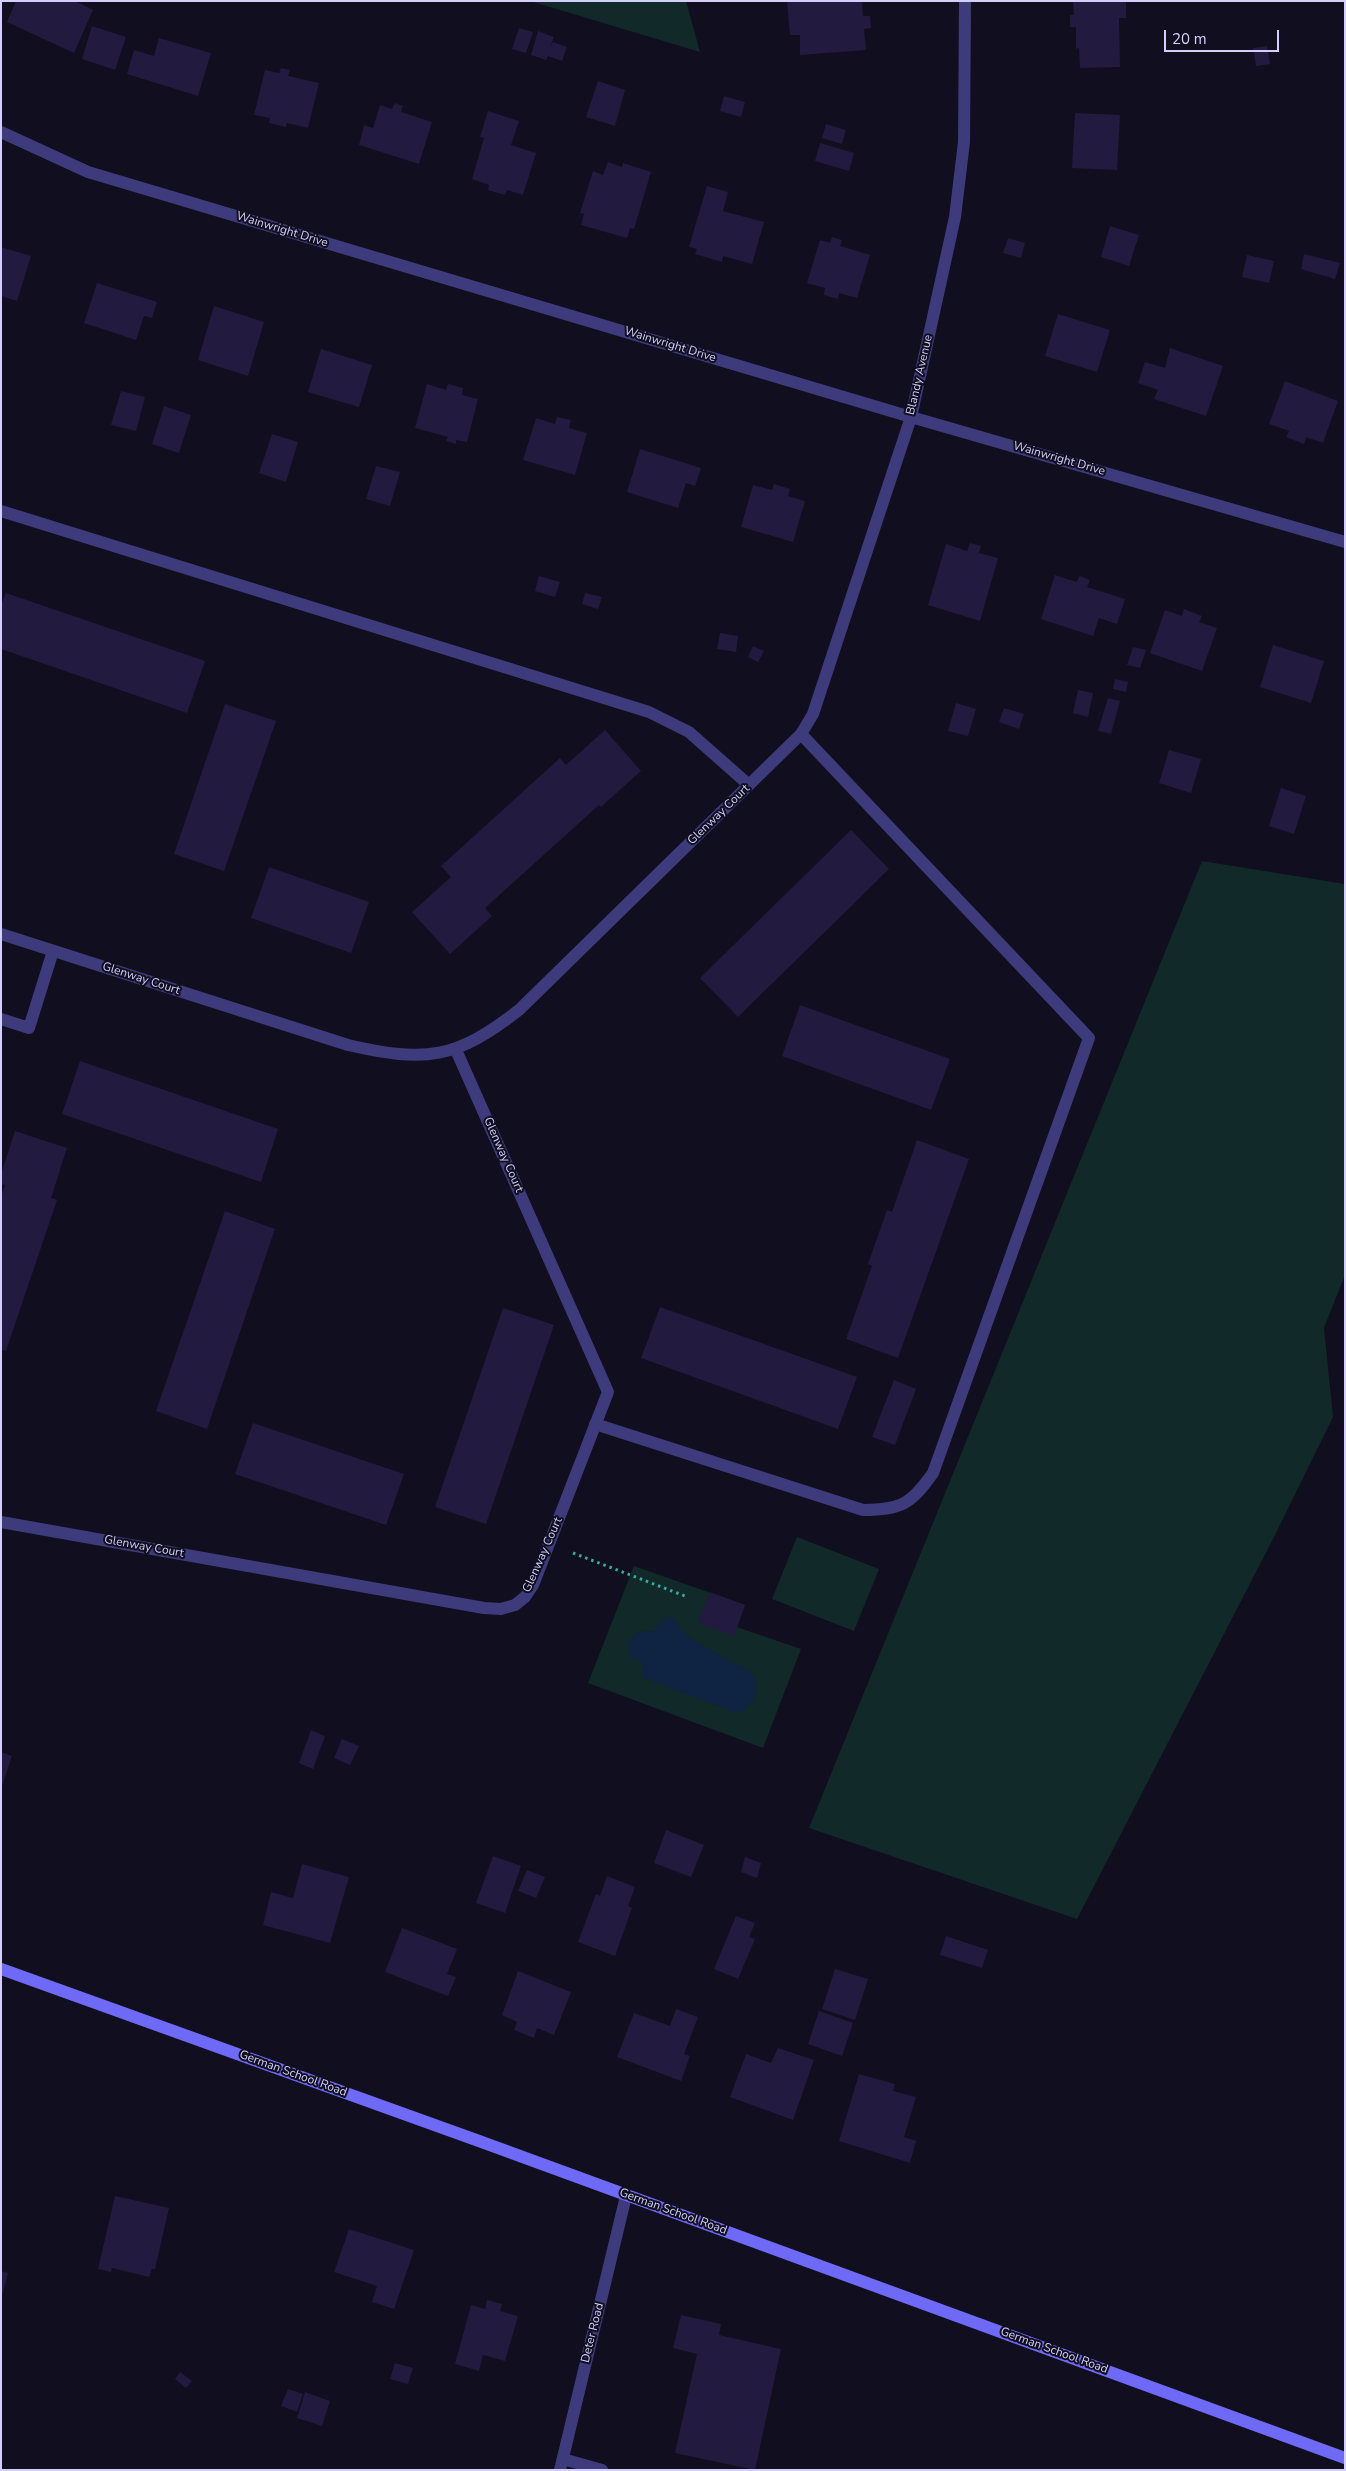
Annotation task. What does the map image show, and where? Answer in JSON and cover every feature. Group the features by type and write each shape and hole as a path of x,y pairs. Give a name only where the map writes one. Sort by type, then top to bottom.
{"street":[{"name":"Blandy Avenue","path":"802,734 820,696 911,417 961,180 966,95 964,1"},
{"name":"Wainwright Drive","path":"1,132 88,172 911,417 1345,542"},
{"path":"1,511 650,712 689,732 749,785"},
{"name":"Glenway Court","path":"1,934 348,1046 397,1056 437,1055 456,1050 490,1032 519,1010 802,734"},
{"path":"595,1424 863,1510 888,1510 906,1502 919,1492 933,1473 1089,1038 802,734"},
{"path":"1,1019 29,1028 53,951"},
{"name":"Glenway Court","path":"1,1522 484,1608 501,1609 515,1605 525,1597 549,1545 608,1392 456,1050"},
{"name":"German School Road","path":"1,1969 1345,2458"},
{"name":"Deter Road","path":"562,2464 626,2196"},
{"path":"562,2464 602,2470"}],"path":[{"path":"549,1545 685,1596"}],"green space":[{"path":"530,1 686,1 700,52"},
{"path":"1202,861 1345,884 1345,1275 1324,1328 1333,1417 1274,1537 1077,1919 809,1828"},
{"path":"797,1537 879,1569 854,1631 772,1599"},
{"path":"634,1566 745,1605 737,1627 801,1649 763,1748 588,1683"}],"water":[{"path":"666,1617 672,1617 677,1621 679,1628 693,1640 753,1674 756,1685 755,1695 742,1712 735,1712 642,1677 642,1663 630,1655 628,1643 638,1632 655,1631"}],"building":[{"path":"16,1 75,1 93,10 74,53 7,22"},
{"path":"862,1 863,16 870,16 871,28 864,29 866,50 800,55 800,35 790,35 787,2"},
{"path":"1073,1 1126,1 1126,18 1119,18 1120,67 1080,68 1079,48 1076,49 1076,27 1070,27 1070,15 1074,15"},
{"path":"92,26 126,37 115,70 82,59"},
{"path":"519,28 533,32 526,53 512,49"},
{"path":"538,31 554,37 550,48 553,42 567,47 562,61 548,56 546,60 531,55"},
{"path":"159,38 211,53 198,96 127,74 134,50 154,56"},
{"path":"1267,46 1270,64 1256,66 1253,48"},
{"path":"281,68 290,70 288,76 319,83 308,128 287,123 286,127 269,123 270,118 254,115 265,70 279,73"},
{"path":"598,81 625,90 615,126 586,117"},
{"path":"724,96 745,102 741,117 720,111"},
{"path":"395,103 403,106 401,112 432,122 419,164 359,145 364,125 373,128 380,105 392,109"},
{"path":"488,111 519,121 511,145 536,153 523,195 507,190 505,195 488,190 489,185 472,179 484,138 480,137"},
{"path":"1075,113 1120,115 1117,170 1072,168"},
{"path":"826,124 846,130 842,144 822,138"},
{"path":"820,143 854,153 849,171 815,161"},
{"path":"608,162 622,167 623,163 651,172 634,229 630,228 627,238 581,225 584,214 580,213 593,171 603,175"},
{"path":"707,186 728,192 723,211 764,222 752,264 723,256 722,262 695,254 697,249 689,247"},
{"path":"1110,226 1139,235 1129,266 1101,257"},
{"path":"832,237 842,240 840,246 870,255 857,298 839,293 838,299 824,295 825,288 807,283 820,240 830,243"},
{"path":"1008,238 1025,243 1021,258 1003,253"},
{"path":"1,247 31,256 17,301 1,296"},
{"path":"1304,254 1340,263 1335,279 1301,269"},
{"path":"1247,255 1274,261 1269,283 1242,277"},
{"path":"97,283 157,302 152,318 144,316 136,340 84,323"},
{"path":"214,306 264,322 248,376 198,360"},
{"path":"1058,314 1110,330 1097,372 1045,356"},
{"path":"1170,348 1223,366 1206,416 1154,399 1158,390 1138,383 1145,362 1165,368"},
{"path":"321,349 372,365 359,407 308,392"},
{"path":"1285,381 1338,401 1323,443 1306,437 1304,444 1286,437 1289,431 1269,424"},
{"path":"427,384 446,390 448,384 463,388 462,395 478,399 467,442 456,440 456,444 446,441 448,437 415,428"},
{"path":"121,391 145,397 136,431 111,425"},
{"path":"164,406 191,415 179,453 152,444"},
{"path":"557,417 571,420 569,428 587,433 575,475 523,460 536,418 555,424"},
{"path":"272,434 298,442 286,482 259,473"},
{"path":"640,449 701,468 695,486 686,483 678,508 627,492"},
{"path":"376,466 400,472 390,506 366,499"},
{"path":"774,484 790,489 788,496 805,501 793,542 741,527 753,485 772,490"},
{"path":"970,543 981,546 979,553 998,558 980,621 928,605 946,544 967,551"},
{"path":"1055,575 1076,582 1080,576 1090,580 1087,587 1125,599 1117,624 1099,618 1093,636 1041,619"},
{"path":"539,576 560,582 555,597 535,591"},
{"path":"6,593 205,661 187,713 1,649 1,605"},
{"path":"585,593 602,597 598,609 582,604"},
{"path":"1184,609 1202,616 1199,622 1217,628 1202,671 1150,653 1165,610 1182,616"},
{"path":"720,633 738,636 736,652 717,649"},
{"path":"1273,645 1324,661 1311,703 1260,687"},
{"path":"753,646 764,651 758,662 748,657"},
{"path":"1133,647 1146,650 1140,668 1127,665"},
{"path":"1115,679 1128,682 1126,692 1113,689"},
{"path":"1078,690 1093,693 1088,717 1073,713"},
{"path":"1108,698 1120,701 1111,734 1098,731"},
{"path":"956,703 976,709 968,736 948,731"},
{"path":"225,704 276,721 224,871 174,854"},
{"path":"1004,708 1024,714 1019,729 999,722"},
{"path":"605,730 641,771 601,807 599,805 485,908 492,916 450,954 412,912 451,877 441,866 560,758 566,765"},
{"path":"1169,750 1201,759 1191,793 1159,783"},
{"path":"1281,788 1306,796 1294,834 1269,826"},
{"path":"851,830 889,869 738,1017 700,978"},
{"path":"269,867 369,902 351,953 251,918"},
{"path":"800,1005 950,1059 931,1110 782,1056"},
{"path":"80,1061 278,1129 261,1182 62,1114"},
{"path":"15,1131 67,1148 51,1198 57,1200 6,1351 1,1350 1,1197 5,1185 1,1184 1,1174"},
{"path":"917,1140 969,1159 898,1358 846,1339 872,1266 868,1264 887,1210 892,1212"},
{"path":"225,1211 275,1229 207,1429 156,1411"},
{"path":"660,1307 857,1377 838,1429 641,1358"},
{"path":"503,1308 554,1325 486,1524 435,1507"},
{"path":"894,1380 916,1389 895,1445 872,1437"},
{"path":"253,1423 404,1474 386,1525 235,1474"},
{"path":"710,1592 745,1605 734,1636 698,1623"},
{"path":"311,1730 325,1736 313,1769 299,1763"},
{"path":"342,1739 359,1746 350,1765 334,1758"},
{"path":"1,1752 12,1756 2,1786 1,1786"},
{"path":"666,1830 704,1845 691,1877 654,1863"},
{"path":"493,1856 521,1866 505,1913 476,1903"},
{"path":"745,1857 761,1863 757,1878 741,1872"},
{"path":"302,1864 349,1877 330,1943 263,1925 271,1892 293,1898"},
{"path":"527,1870 545,1877 536,1898 518,1891"},
{"path":"607,1876 635,1887 628,1906 632,1908 615,1956 578,1942 596,1894 600,1896"},
{"path":"736,1916 755,1923 749,1937 755,1939 738,1979 714,1969"},
{"path":"402,1928 457,1949 447,1974 456,1977 448,1996 385,1972"},
{"path":"946,1936 988,1950 982,1968 940,1955"},
{"path":"835,1969 868,1979 855,2020 822,2009"},
{"path":"518,1971 571,1992 554,2035 537,2028 534,2038 514,2030 517,2022 502,2015"},
{"path":"676,2009 698,2017 684,2054 690,2056 681,2081 617,2057 634,2013 670,2026"},
{"path":"819,2011 853,2023 842,2056 808,2044"},
{"path":"778,2048 814,2060 793,2120 730,2097 746,2054 771,2063"},
{"path":"859,2074 895,2084 893,2091 916,2097 904,2137 916,2141 910,2163 839,2141"},
{"path":"115,2196 169,2208 155,2269 152,2269 149,2277 112,2268 111,2272 98,2269"},
{"path":"349,2229 414,2250 394,2309 372,2302 377,2286 334,2272"},
{"path":"1,2271 8,2273 2,2296 1,2296"},
{"path":"487,2300 502,2304 500,2311 518,2316 505,2361 483,2355 479,2371 455,2364 471,2305 485,2309"},
{"path":"681,2315 721,2324 719,2335 781,2349 755,2470 675,2453 697,2354 673,2348"},
{"path":"395,2363 413,2368 408,2384 390,2379"},
{"path":"180,2372 192,2381 186,2388 175,2379"},
{"path":"288,2389 303,2394 297,2412 281,2406"},
{"path":"305,2392 330,2401 322,2426 297,2418"}]}
